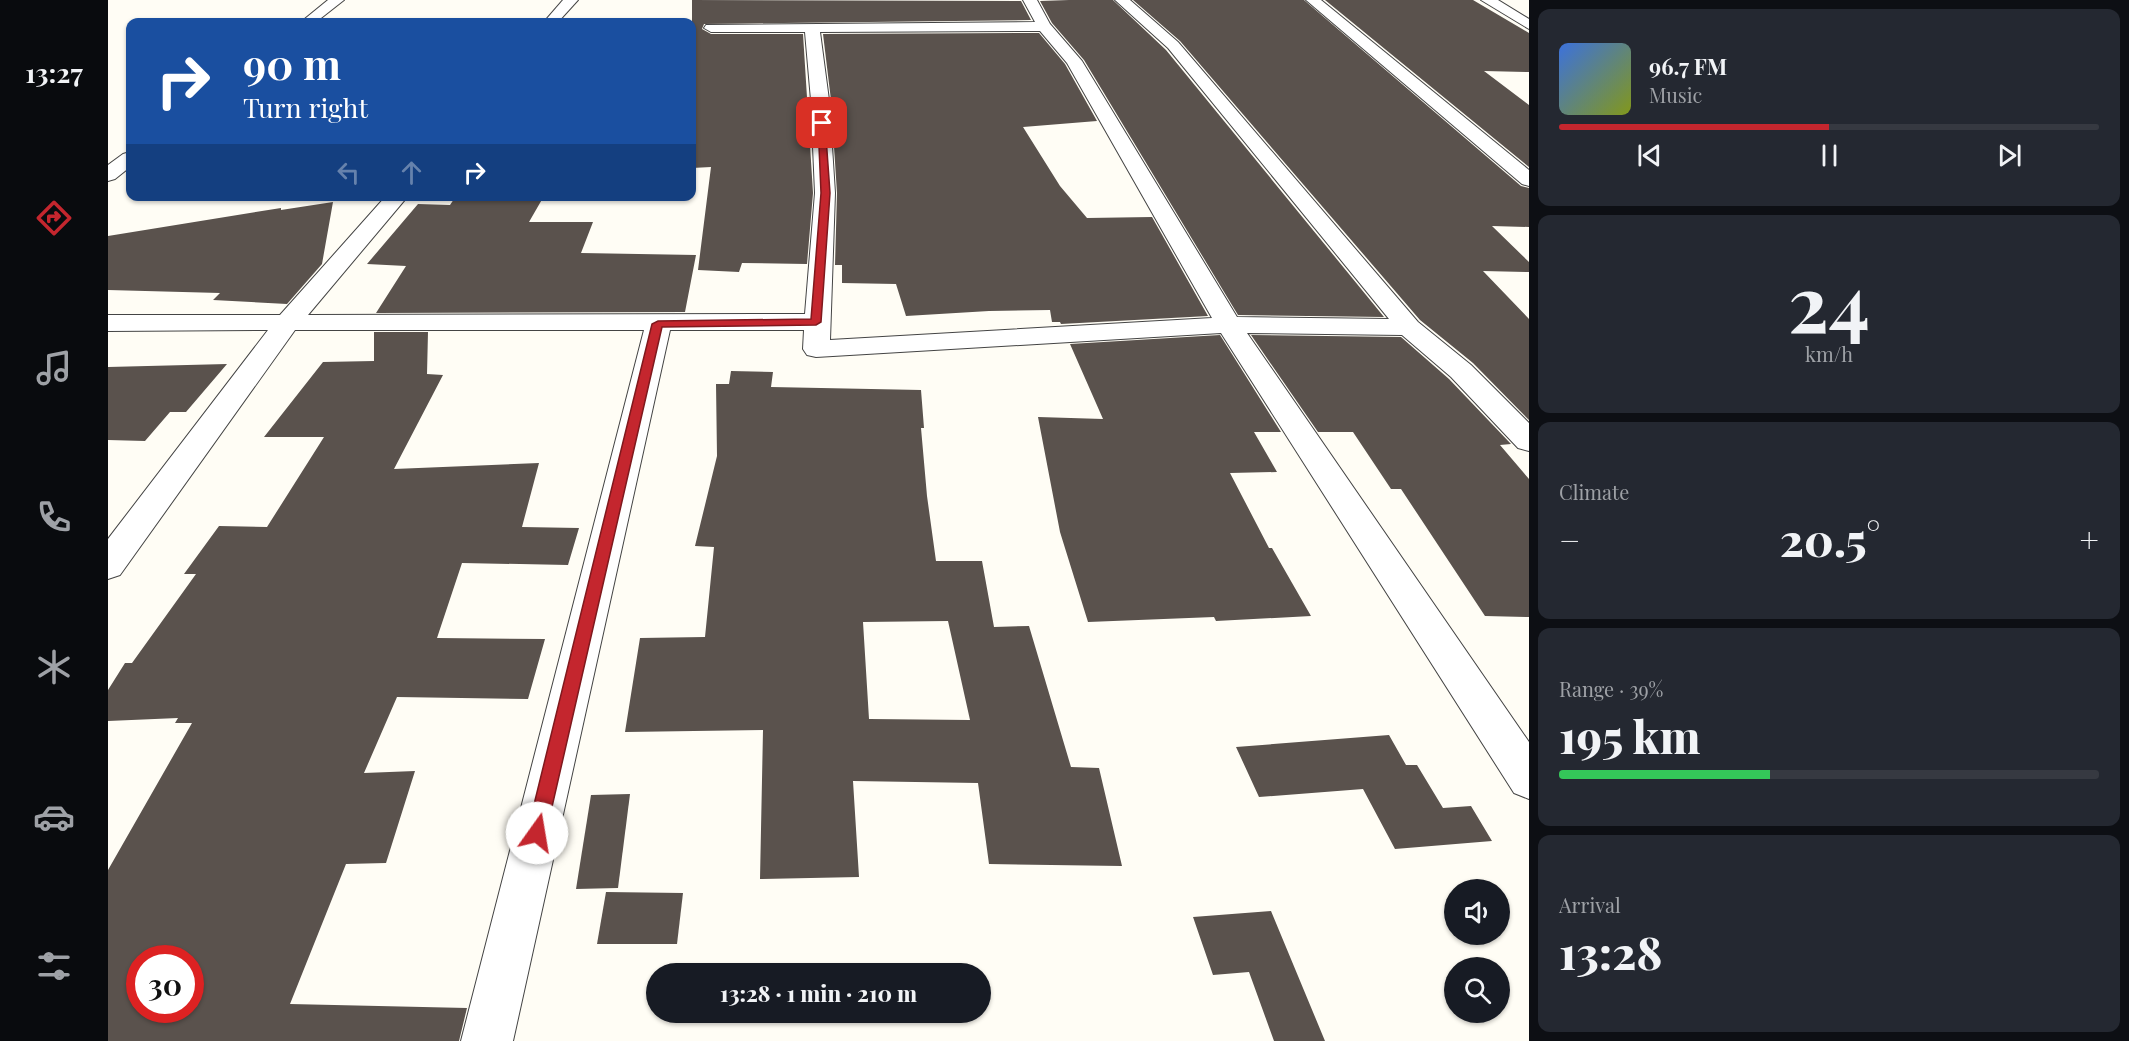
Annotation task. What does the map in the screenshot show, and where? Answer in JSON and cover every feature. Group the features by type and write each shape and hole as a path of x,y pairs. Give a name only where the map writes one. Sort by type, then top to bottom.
{"street":[{"path":"313,18 338,0"},
{"path":"555,18 571,0"},
{"path":"1030,0 1044,26 1074,61 1229,325 1529,778"},
{"path":"1122,0 1173,45 1409,327 1461,371 1529,441"},
{"path":"1314,0 1529,180"},
{"path":"1488,0 1529,25"},
{"path":"711,28 1044,26"},
{"path":"812,28 820,100 825,193 816,350 1229,325 1409,327"},
{"path":"108,175 126,161"},
{"path":"108,565 287,323 394,201"},
{"path":"108,323 816,322"},
{"path":"487,1041 658,324"}],"building":[{"path":"692,0 1021,1 1031,20 704,24 702,29 711,34 803,34 813,193 807,264 742,263 739,272 698,270 711,167 696,168 696,18 692,18"},
{"path":"1113,0 1166,50 1384,317 1238,315 1084,60 1052,23 1040,1"},
{"path":"1133,0 1304,0 1521,186 1529,188 1529,227 1492,226 1529,262 1529,272 1483,271 1529,319 1529,420 1473,363 1420,320 1180,41"},
{"path":"1325,0 1473,0 1529,33 1529,72 1484,71 1529,105 1529,167"},
{"path":"1039,33 1065,64 1097,121 1023,127 1060,186 1087,218 1152,217 1208,316 1061,324 1052,322 1050,310 906,316 896,284 842,283 842,265 835,265 837,193 831,100 823,34"},
{"path":"453,201 541,201 529,222 593,222 581,253 696,255 685,312 376,313 406,266 367,264 418,204 450,205"},
{"path":"333,202 322,264 287,304 213,300 220,293 108,290 108,236 281,208 281,210"},
{"path":"374,332 428,332 427,374 443,375 394,469 539,463 522,527 579,528 568,565 462,563 437,638 545,639 528,699 397,697 364,773 415,771 386,863 346,864 290,1004 467,1008 459,1041 108,1041 108,870 192,723 175,723 178,718 108,721 108,690 125,663 132,663 196,574 184,574 219,526 267,527 324,437 264,437 323,362 374,361"},
{"path":"1220,335 1281,432 1254,432 1277,472 1230,473 1269,548 1272,548 1311,616 1216,621 1214,617 1088,622 1060,532 1038,417 1103,419 1070,344"},
{"path":"1251,335 1401,337 1449,379 1511,444 1500,445 1529,479 1529,617 1485,616 1401,489 1391,489 1353,432 1318,432"},
{"path":"227,364 186,412 170,412 145,441 108,440 108,367"},
{"path":"731,371 773,372 771,387 921,390 924,428 921,428 936,561 982,561 994,627 1029,626 1071,767 1099,768 1122,866 989,864 978,783 853,781 859,877 760,879 763,730 625,732 640,638 705,637 714,547 695,546 717,456 716,384 729,384","holes":["948,621 970,720 869,719 863,622"]},
{"path":"1389,735 1406,765 1417,765 1443,808 1471,806 1492,841 1395,849 1363,789 1259,797 1236,747"},
{"path":"630,794 618,888 576,889 591,795"},
{"path":"606,892 683,893 677,944 597,944"},
{"path":"1271,911 1325,1041 1274,1041 1249,972 1213,975 1193,917"}],"route":[{"path":"537,833 658,324 816,322 825,193 822,123"}]}
